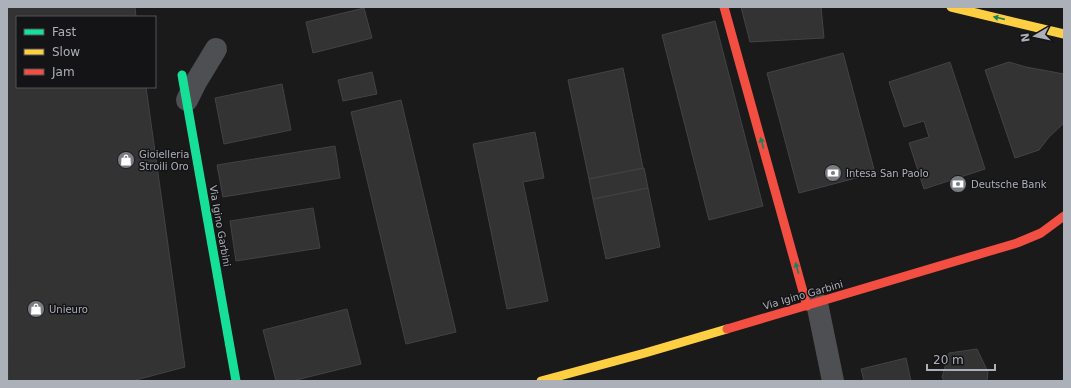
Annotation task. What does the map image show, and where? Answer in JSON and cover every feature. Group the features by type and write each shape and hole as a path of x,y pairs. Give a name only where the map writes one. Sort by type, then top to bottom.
{"street":[{"path":"724,7 812,304 833,381"},
{"path":"951,7 1064,34"},
{"path":"187,100 216,49"},
{"name":"Via Igino Garbini","path":"182,75 236,381"},
{"name":"Via Igino Garbini","path":"541,381 645,353 1024,242 1041,233 1064,216"}],"building":[{"path":"7,7 135,7 136,16 16,16 16,88 146,88 185,367 132,381 8,381"},
{"path":"741,7 821,7 824,38 750,42"},
{"path":"364,8 372,38 313,53 306,22"},
{"path":"715,21 763,206 709,220 662,35"},
{"path":"843,53 875,173 799,193 767,73"},
{"path":"950,62 985,169 924,189 909,143 929,137 924,121 904,127 889,82"},
{"path":"1009,62 1026,67 1064,74 1064,123 1049,137 1039,150 1015,158 985,70"},
{"path":"623,68 643,168 589,179 568,80"},
{"path":"372,72 377,94 343,101 338,80"},
{"path":"282,84 291,130 224,144 215,98"},
{"path":"401,100 456,332 406,344 351,112"},
{"path":"535,132 544,178 523,182 548,301 507,309 473,144"},
{"path":"335,146 340,178 223,197 217,165"},
{"path":"644,168 648,188 593,199 589,179"},
{"path":"648,188 660,247 606,259 593,199"},
{"path":"313,208 320,248 236,261 230,221"},
{"path":"347,309 361,364 292,381 276,381 263,330"},
{"path":"977,349 988,372 987,381 944,381 942,377 949,353"},
{"path":"906,358 911,381 864,381 861,369"}],"traffic: fast":[{"path":"182,75 236,381"}],"traffic: slow":[{"path":"951,7 1064,34"},
{"path":"541,381 727,329"}],"traffic: jam":[{"path":"724,7 807,306"},
{"path":"727,329 1017,243 1041,233 1064,216"}],"place":[{"name":"Gioielleria Stroili Oro","path":"126,160"},
{"name":"Intesa San Paolo","path":"833,173"},
{"name":"Deutsche Bank","path":"958,184"},
{"name":"Unieuro","path":"36,309"}]}
